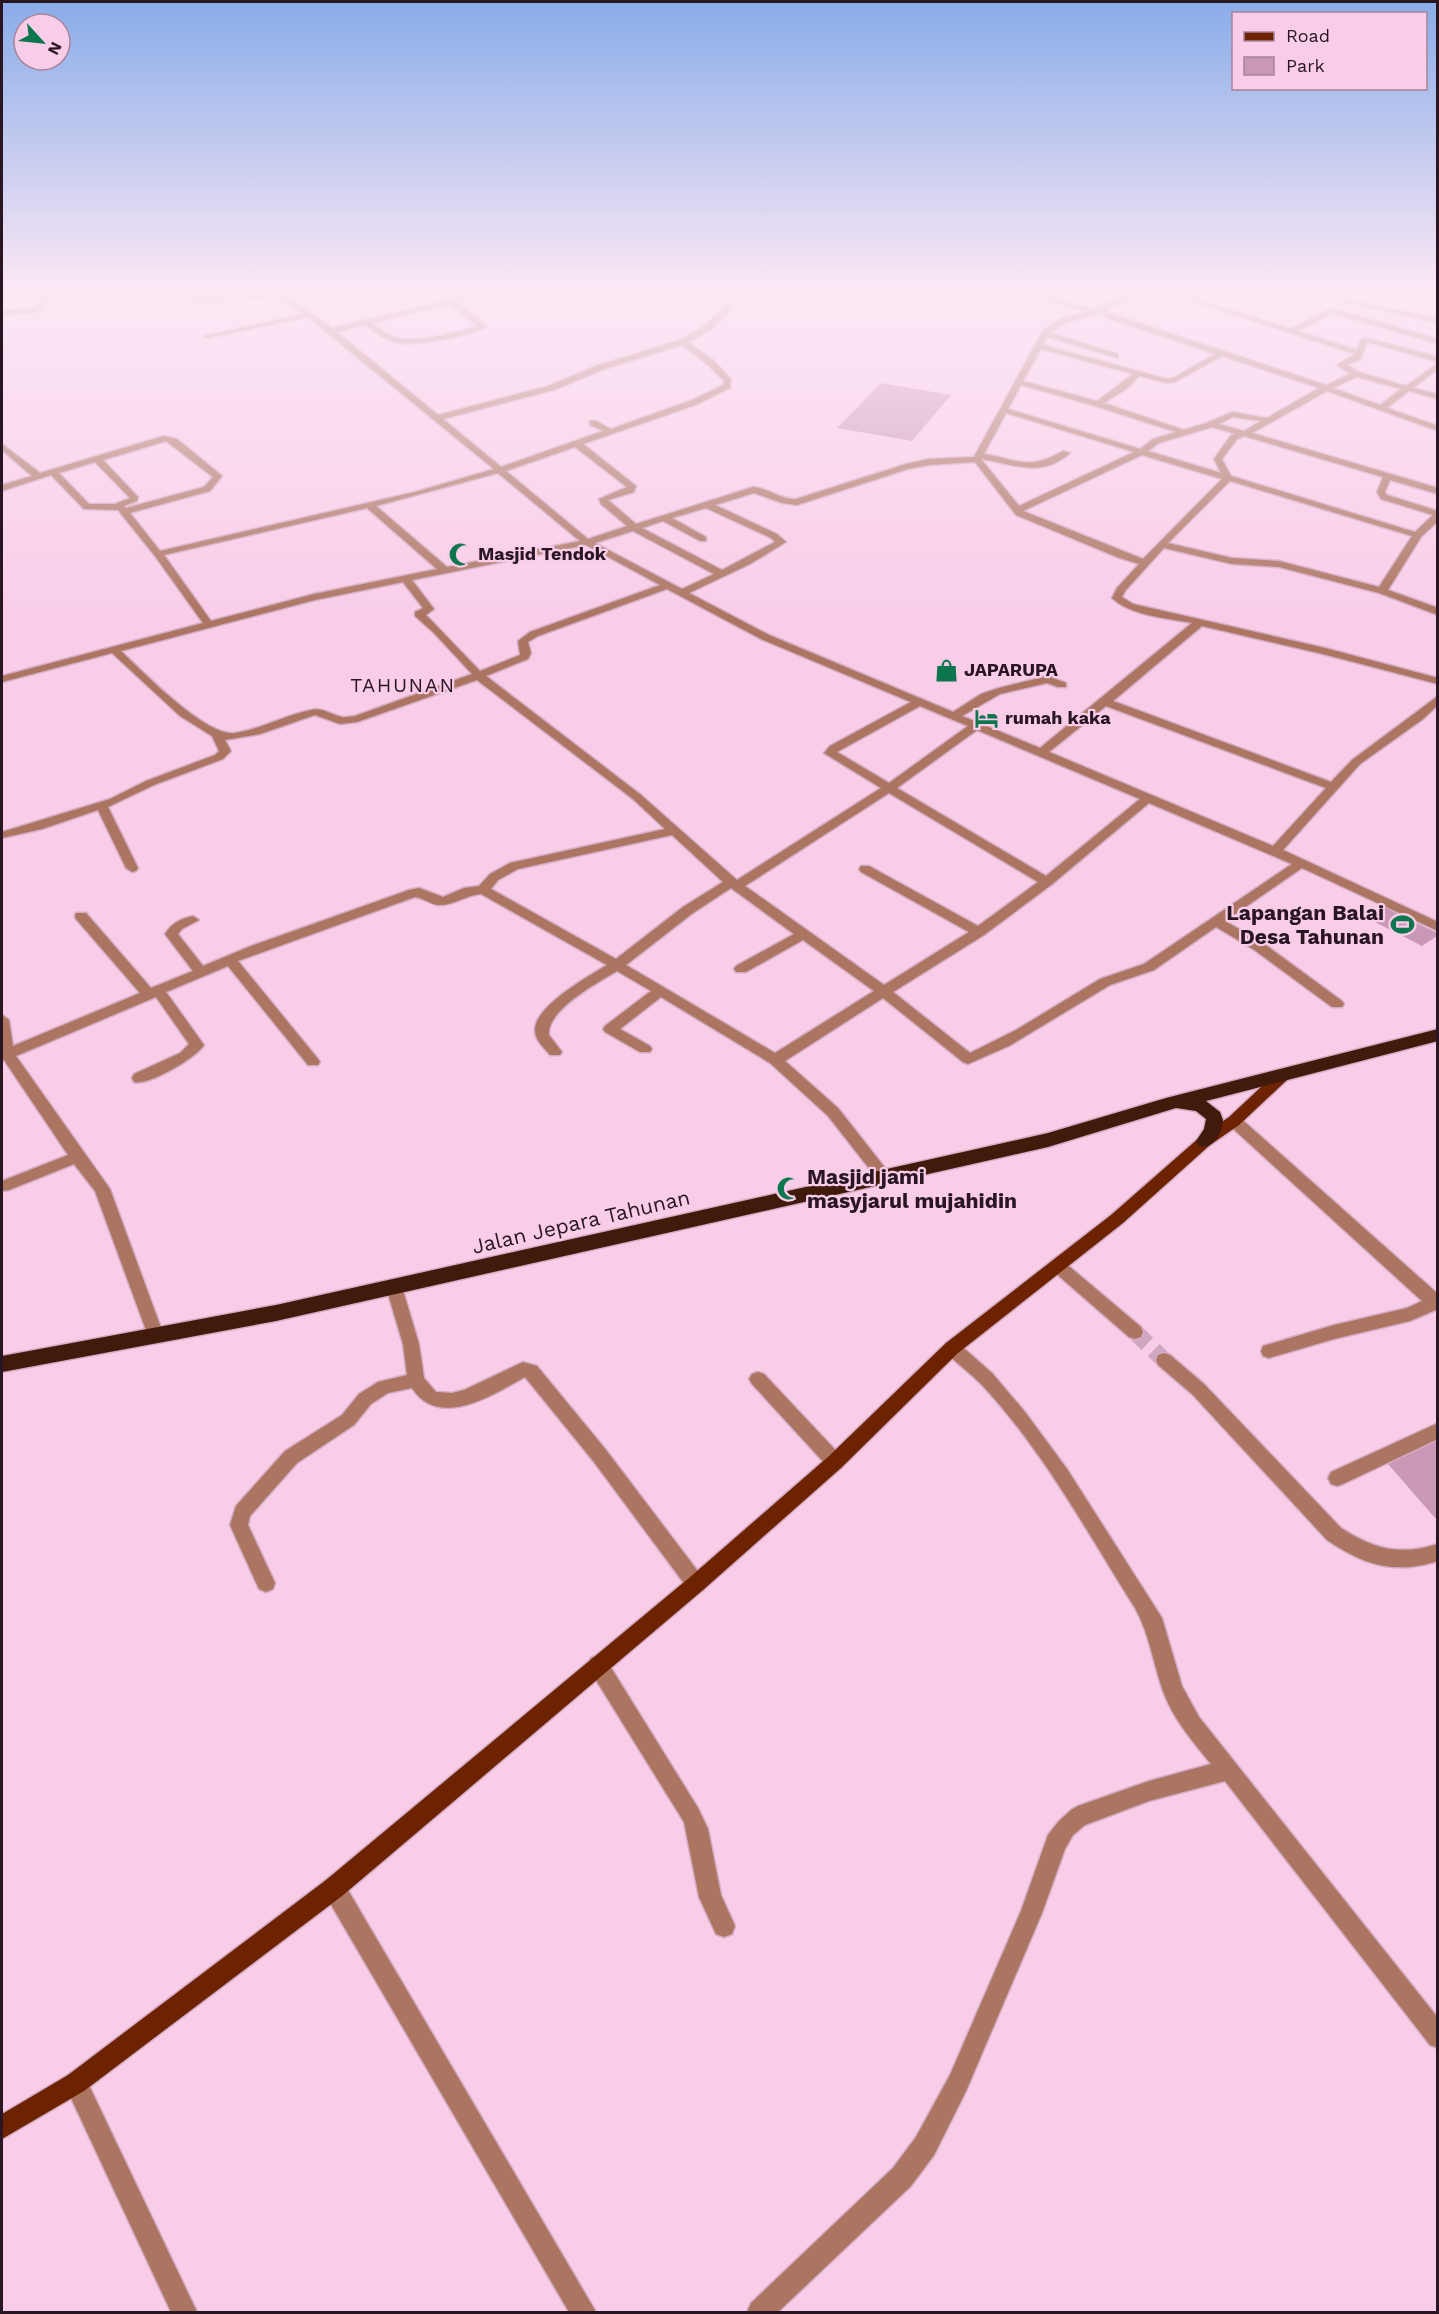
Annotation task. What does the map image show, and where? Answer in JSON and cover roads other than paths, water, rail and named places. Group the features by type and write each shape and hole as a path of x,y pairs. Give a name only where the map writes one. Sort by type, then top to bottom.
{"highway":[{"path":"1166,1104 1437,1035"},
{"path":"1166,1104 1193,1103 1208,1109 1214,1116 1215,1123 1205,1142"},
{"name":"Jalan Jepara Tahunan","path":"2,1364 276,1313 394,1287 1061,1137 1166,1104"}],"main road":[{"path":"2,2127 76,2083 334,1888 696,1584 835,1462 952,1348 1118,1220 1205,1142 1234,1121 1282,1076"}],"street":[{"path":"414,400 587,542 666,586 765,637 1275,851 1437,927"},
{"path":"436,418 504,400"},
{"path":"158,554 417,494 501,470 699,400"},
{"path":"978,458 1009,400"},
{"path":"1084,400 1187,433"},
{"path":"1098,404 1104,400"},
{"path":"1228,478 1218,459 1234,437 1246,433 1304,400"},
{"path":"1357,400 1437,429"},
{"path":"1380,409 1391,400"},
{"path":"1004,410 1228,478 1419,531 1437,533"},
{"path":"1018,510 1141,452 1156,441 1187,433 1232,414 1268,420"},
{"path":"593,423 611,432"},
{"path":"1212,424 1437,491"},
{"path":"2,488 53,472 167,438 218,476 207,489 120,509 86,506 53,472"},
{"path":"577,444 632,486 631,490 603,499 635,528 722,574"},
{"path":"2,446 39,477"},
{"path":"2,679 314,597 587,542 708,506 756,489 782,501 797,502 906,467 929,462 978,458 1029,468 1043,465 1066,453"},
{"path":"978,458 1019,513 1120,555 1146,562"},
{"path":"97,459 134,497 120,509"},
{"path":"1382,591 1419,531 1437,514 1384,497 1381,492 1388,475"},
{"path":"1228,478 1174,530 1120,590 1116,598 1118,601 1130,606 1325,651 1437,681"},
{"path":"369,505 444,570"},
{"path":"680,593 722,574 780,544 781,541 708,506"},
{"path":"120,509 158,554 209,625"},
{"path":"664,518 703,539"},
{"path":"1162,545 1232,561 1279,564 1382,591 1437,612"},
{"path":"405,578 429,609 419,614 423,620 439,632 478,675 637,797 734,884 883,991 968,1059 1039,1023 1107,980 1139,973 1301,863"},
{"path":"216,734 233,736 314,712 327,714 347,722 423,697 524,657 526,653 523,641 534,634 666,586"},
{"path":"1042,752 1200,622"},
{"path":"2,835 102,806 150,783 219,758 225,751 216,734 165,698 113,649"},
{"path":"955,716 978,700 995,692 1027,687 1048,680 1062,685"},
{"path":"1275,851 1356,762 1419,717 1437,699"},
{"path":"919,702 834,748 830,753 1047,882"},
{"path":"1105,702 1333,787"},
{"path":"555,1052 542,1035 541,1029 546,1017 574,994 688,910 889,788 976,725"},
{"path":"775,1060 980,932 1047,882 1149,797"},
{"path":"102,806 132,868"},
{"path":"483,890 494,877 514,866 590,852 676,830"},
{"path":"865,869 980,932"},
{"path":"4,1055 230,960 413,893 419,892 437,901 445,901 468,891 483,890 617,964 775,1060 832,1112 884,1177"},
{"path":"81,916 153,992 197,1045 185,1056 139,1078"},
{"path":"193,920 177,926 171,934 201,972"},
{"path":"1217,922 1258,946 1337,1004"},
{"path":"741,969 802,935"},
{"path":"230,960 313,1062"},
{"path":"645,1049 610,1029 660,991"},
{"path":"2,1020 4,1055 102,1189 156,1336"},
{"path":"1234,1121 1437,1302 1410,1314 1334,1332 1269,1351"},
{"path":"4,1186 77,1157"},
{"path":"1058,1266 1135,1332"},
{"path":"394,1287 411,1344 416,1380 429,1398 444,1402 459,1400 523,1369 531,1371 600,1456 659,1538 696,1584"},
{"path":"952,1348 986,1378 1019,1417 1067,1485 1142,1602 1155,1625 1173,1690 1192,1724 1361,1936 1437,2037"},
{"path":"1164,1360 1198,1389 1334,1534 1353,1548 1392,1560 1418,1560 1437,1552"},
{"path":"759,1379 835,1462"},
{"path":"266,1583 239,1525 242,1512 291,1456 331,1433 348,1420 365,1399 384,1388 416,1380"},
{"path":"1337,1478 1437,1430"},
{"path":"598,1665 691,1815 697,1829 711,1897 724,1926"},
{"path":"760,2313 902,2177 925,2146 958,2083 1031,1913 1056,1843 1066,1828 1078,1818 1149,1791 1229,1770"},
{"path":"334,1888 582,2313"},
{"path":"76,2083 184,2313"}],"tunnel":[{"path":"1135,1332 1164,1360"}],"place":[{"name":"Masjid Tendok","path":"460,554"},
{"name":"JAPARUPA","path":"946,670"},
{"name":"rumah kaka","path":"987,718"},
{"name":"Lapangan Balai Desa Tahunan","path":"1402,925"},
{"name":"Masjid jami masyjarul mujahidin","path":"789,1189"}],"district":[{"name":"TAHUNAN","path":"403,685"}]}
